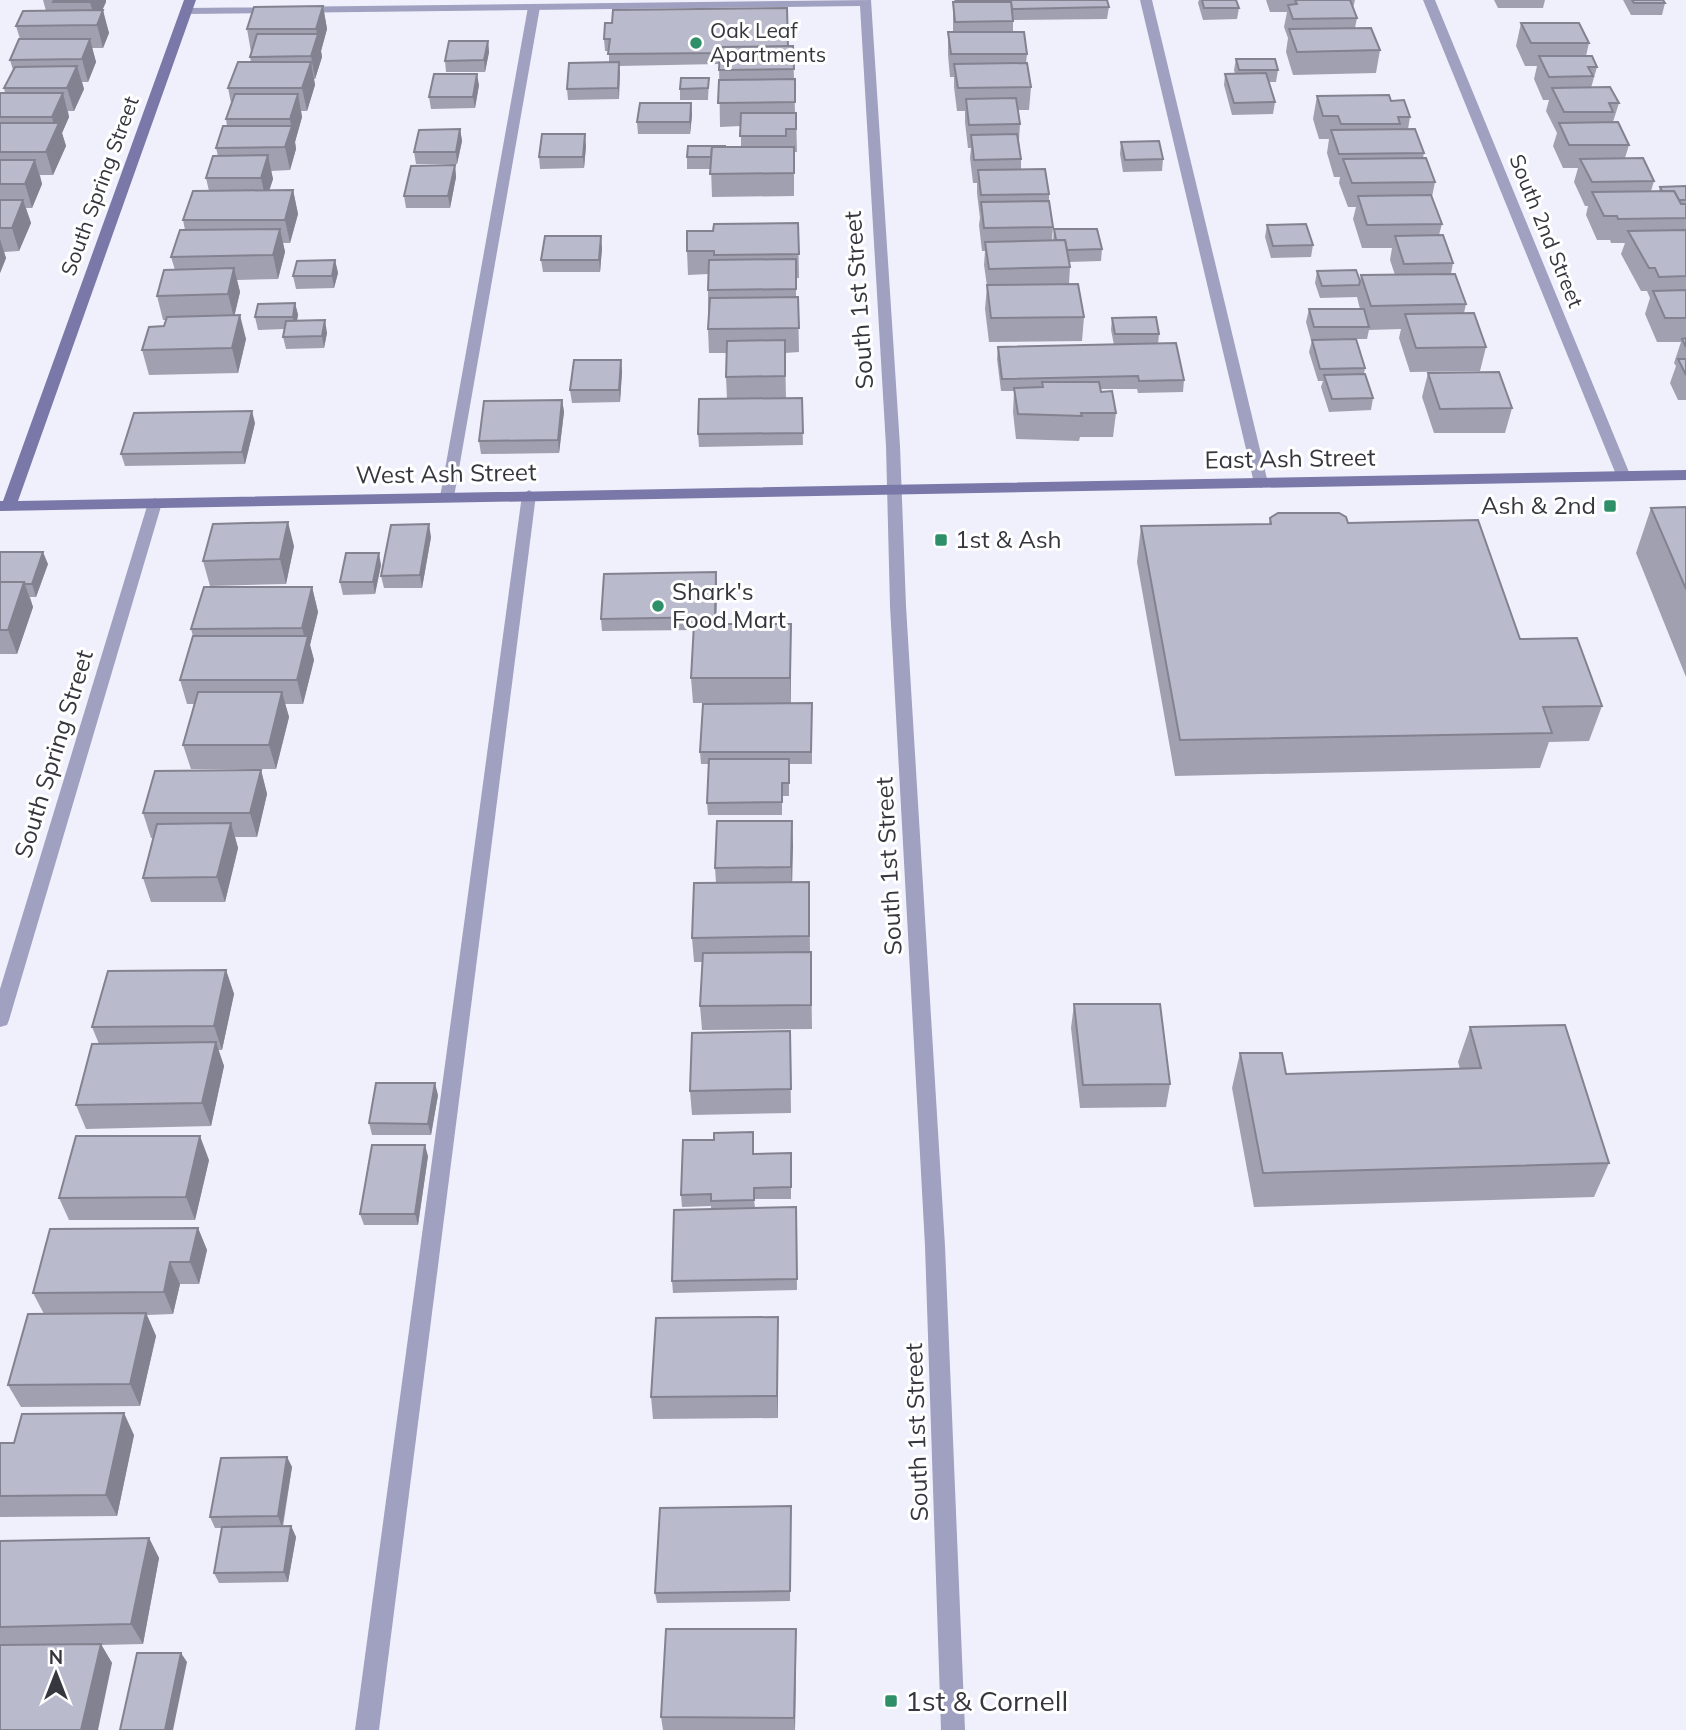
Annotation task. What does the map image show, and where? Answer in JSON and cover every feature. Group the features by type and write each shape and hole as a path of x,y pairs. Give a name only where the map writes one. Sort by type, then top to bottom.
{"street":[{"path":"1146,0 1261,482"},
{"name":"South 2nd Street","path":"1429,0 1624,477"},
{"path":"188,6 534,6 865,1"},
{"name":"South 1st Street","path":"865,1 935,1246 953,1730"},
{"name":"South Spring Street","path":"5,506 188,6"},
{"path":"447,497 534,6"},
{"name":"East Ash Street","path":"894,490 1686,475"},
{"name":"West Ash Street","path":"5,506 894,490"},
{"path":"367,1730 529,495"},
{"name":"South Spring Street","path":"0,1020 155,503"}],"building":[{"path":"54,0 91,0 53,2"},
{"path":"956,0 1107,0 1109,7 1012,9 1011,2"},
{"path":"1202,0 1236,0 1239,8 1204,8"},
{"path":"1295,0 1350,0 1357,18 1293,19 1288,5 1297,4"},
{"path":"1632,0 1663,0 1665,3 1634,3"},
{"path":"953,2 1011,2 1013,21 955,22"},
{"path":"323,6 316,29 247,29 254,7"},
{"name":"Oak Leaf Apartments","path":"787,8 788,47 720,47 719,53 608,54 610,39 604,39 605,23 612,23 613,10"},
{"path":"103,10 97,25 16,26 23,11"},
{"path":"1521,23 1579,23 1589,43 1531,43"},
{"path":"1371,28 1380,50 1297,52 1289,29"},
{"path":"948,32 1024,32 1027,54 951,54"},
{"path":"257,34 318,34 311,56 250,57"},
{"path":"19,39 90,39 82,59 10,60"},
{"path":"449,41 488,41 484,60 445,61"},
{"path":"793,46 794,69 719,70 720,47"},
{"path":"1539,56 1592,56 1597,67 1588,67 1593,76 1549,77"},
{"path":"1236,59 1275,59 1278,70 1239,70"},
{"path":"238,62 311,62 302,88 228,88"},
{"path":"619,62 618,88 567,89 569,63"},
{"path":"1027,63 1031,87 958,88 954,64"},
{"path":"77,66 67,88 4,88 15,67"},
{"path":"1266,73 1275,102 1234,103 1225,74"},
{"path":"434,74 477,74 473,97 429,97"},
{"path":"681,78 709,78 708,88 680,89"},
{"path":"795,79 795,102 718,103 719,80"},
{"path":"1610,87 1619,103 1609,103 1613,112 1564,112 1552,88"},
{"path":"0,93 63,93 52,117 0,117"},
{"path":"235,94 298,94 290,119 226,119"},
{"path":"1389,95 1391,101 1404,100 1410,117 1398,117 1400,124 1341,124 1338,116 1323,116 1317,96"},
{"path":"1016,98 1020,124 969,125 966,99"},
{"path":"640,103 691,103 690,122 637,122"},
{"path":"741,113 796,113 796,129 786,129 786,136 740,136"},
{"path":"1618,122 1629,145 1569,145 1559,123"},
{"path":"0,123 59,123 46,152 0,152"},
{"path":"223,126 292,126 285,147 216,148"},
{"path":"460,129 456,152 414,152 419,130"},
{"path":"1415,129 1424,153 1339,154 1331,130"},
{"path":"542,134 585,134 583,157 539,157"},
{"path":"1017,134 1021,159 974,160 971,135"},
{"path":"1159,141 1163,159 1125,160 1121,142"},
{"path":"688,146 725,147 712,147 711,157 687,157"},
{"path":"712,147 794,147 794,173 710,174"},
{"path":"268,155 261,178 206,178 213,156"},
{"path":"1426,158 1435,182 1352,183 1343,159"},
{"path":"1643,158 1654,181 1592,182 1580,159"},
{"path":"0,160 35,160 25,184 0,184"},
{"path":"455,165 448,196 404,196 411,166"},
{"path":"1045,169 1049,194 981,195 978,170"},
{"path":"1686,186 1686,200 1679,200 1674,191 1662,191 1660,187"},
{"path":"293,190 285,220 183,220 193,191"},
{"path":"1674,191 1681,204 1686,204 1686,218 1618,219 1617,216 1604,216 1592,192"},
{"path":"1431,195 1442,224 1367,225 1358,196"},
{"path":"0,200 23,200 12,228 0,228"},
{"path":"1049,201 1053,227 984,228 981,202"},
{"path":"798,223 799,254 714,255 714,251 687,251 687,231 713,231 714,224"},
{"path":"1306,224 1313,245 1273,246 1267,225"},
{"path":"280,229 273,255 171,257 180,230"},
{"path":"1054,229 1097,229 1102,249 1067,250 1065,240 1056,240"},
{"path":"1686,230 1686,276 1659,277 1655,268 1649,268 1628,231"},
{"path":"1443,235 1453,263 1404,264 1395,236"},
{"path":"545,236 601,236 599,260 541,260"},
{"path":"1065,240 1070,267 989,269 985,242"},
{"path":"796,259 796,289 708,290 709,260"},
{"path":"335,260 332,276 293,276 297,261"},
{"path":"234,268 228,294 157,296 164,270"},
{"path":"1356,270 1359,285 1322,286 1317,271"},
{"path":"1455,274 1466,304 1371,306 1361,275"},
{"path":"1078,284 1084,317 991,318 987,285"},
{"path":"1686,290 1686,318 1665,318 1653,291"},
{"path":"798,297 799,328 708,329 710,298"},
{"path":"295,303 293,317 255,317 258,304"},
{"path":"1309,309 1364,309 1369,327 1314,327"},
{"path":"1474,313 1486,347 1416,348 1405,314"},
{"path":"240,315 232,348 142,350 149,327 164,326 167,317"},
{"path":"1156,317 1159,334 1115,334 1112,318"},
{"path":"325,320 322,336 283,337 286,321"},
{"path":"1356,339 1365,368 1320,369 1312,340"},
{"path":"785,340 785,376 726,377 727,341"},
{"path":"1176,343 1184,380 1139,381 1138,376 1002,379 998,347"},
{"path":"1678,359 1686,359 1686,375"},
{"path":"574,360 621,360 619,390 570,390"},
{"path":"1499,372 1512,408 1440,409 1428,373"},
{"path":"1365,374 1373,398 1332,399 1324,375"},
{"path":"1042,382 1099,382 1101,392 1112,391 1116,413 1081,413 1082,416 1018,414 1014,388 1043,387"},
{"path":"802,398 803,433 698,434 699,399"},
{"path":"562,400 558,440 479,441 484,401"},
{"path":"252,411 242,452 121,454 134,413"},
{"path":"1686,507 1686,589 1651,508"},
{"path":"1278,513 1339,513 1346,517 1348,523 1478,520 1520,639 1577,638 1602,706 1543,707 1552,733 1180,740 1141,526 1271,524 1270,518"},
{"path":"288,522 280,559 203,561 213,524"},
{"path":"429,524 420,575 381,576 391,525"},
{"path":"0,552 43,552 32,584 0,582"},
{"path":"346,553 379,553 373,582 340,582"},
{"path":"716,572 715,617 601,619 604,574"},
{"path":"0,582 24,582 8,630 0,630"},
{"path":"204,587 312,587 302,628 191,629"},
{"path":"694,624 791,624 790,678 691,678"},
{"path":"193,636 308,636 297,680 180,680"},
{"path":"198,692 282,692 269,745 183,745"},
{"path":"812,703 811,752 700,752 703,704"},
{"path":"709,759 789,759 789,783 782,783 782,802 707,803"},
{"path":"261,770 250,813 143,813 155,771"},
{"path":"717,821 792,821 791,867 715,868"},
{"path":"231,823 217,877 143,878 157,824"},
{"path":"809,882 809,936 692,938 694,883"},
{"path":"811,952 811,1005 700,1006 703,953"},
{"path":"226,970 214,1026 92,1027 108,971"},
{"path":"1074,1004 1160,1004 1170,1084 1083,1085"},
{"path":"1565,1025 1609,1163 1263,1173 1240,1053 1282,1053 1286,1074 1481,1068 1470,1027"},
{"path":"790,1031 791,1089 690,1091 692,1033"},
{"path":"216,1042 202,1103 76,1105 92,1044"},
{"path":"376,1083 435,1083 428,1124 369,1123"},
{"path":"753,1132 753,1154 791,1153 791,1187 754,1188 754,1200 711,1201 711,1194 681,1195 683,1140 714,1140 714,1133"},
{"path":"76,1136 200,1136 186,1197 59,1198"},
{"path":"372,1145 425,1145 415,1214 360,1214"},
{"path":"796,1207 797,1279 672,1281 674,1210"},
{"path":"198,1228 190,1262 170,1262 164,1292 33,1293 50,1229"},
{"path":"146,1313 130,1384 8,1385 28,1314"},
{"path":"778,1317 777,1396 651,1397 656,1318"},
{"path":"124,1413 106,1495 0,1496 0,1443 14,1443 22,1414"},
{"path":"287,1457 278,1516 210,1517 221,1458"},
{"path":"791,1506 790,1591 655,1593 660,1508"},
{"path":"291,1526 284,1572 214,1573 222,1527"},
{"path":"149,1538 131,1624 0,1627 0,1541"},
{"path":"666,1629 796,1629 794,1718 661,1717"},
{"path":"101,1644 81,1730 0,1730 0,1645"},
{"path":"137,1653 181,1653 165,1730 120,1730"}],"place":[{"name":"Oak Leaf Apartments","path":"696,43"},
{"name":"Ash & 2nd","path":"1610,506"},
{"name":"1st & Ash","path":"941,540"},
{"name":"Shark's Food Mart","path":"658,606"},
{"name":"1st & Cornell","path":"891,1701"}]}
